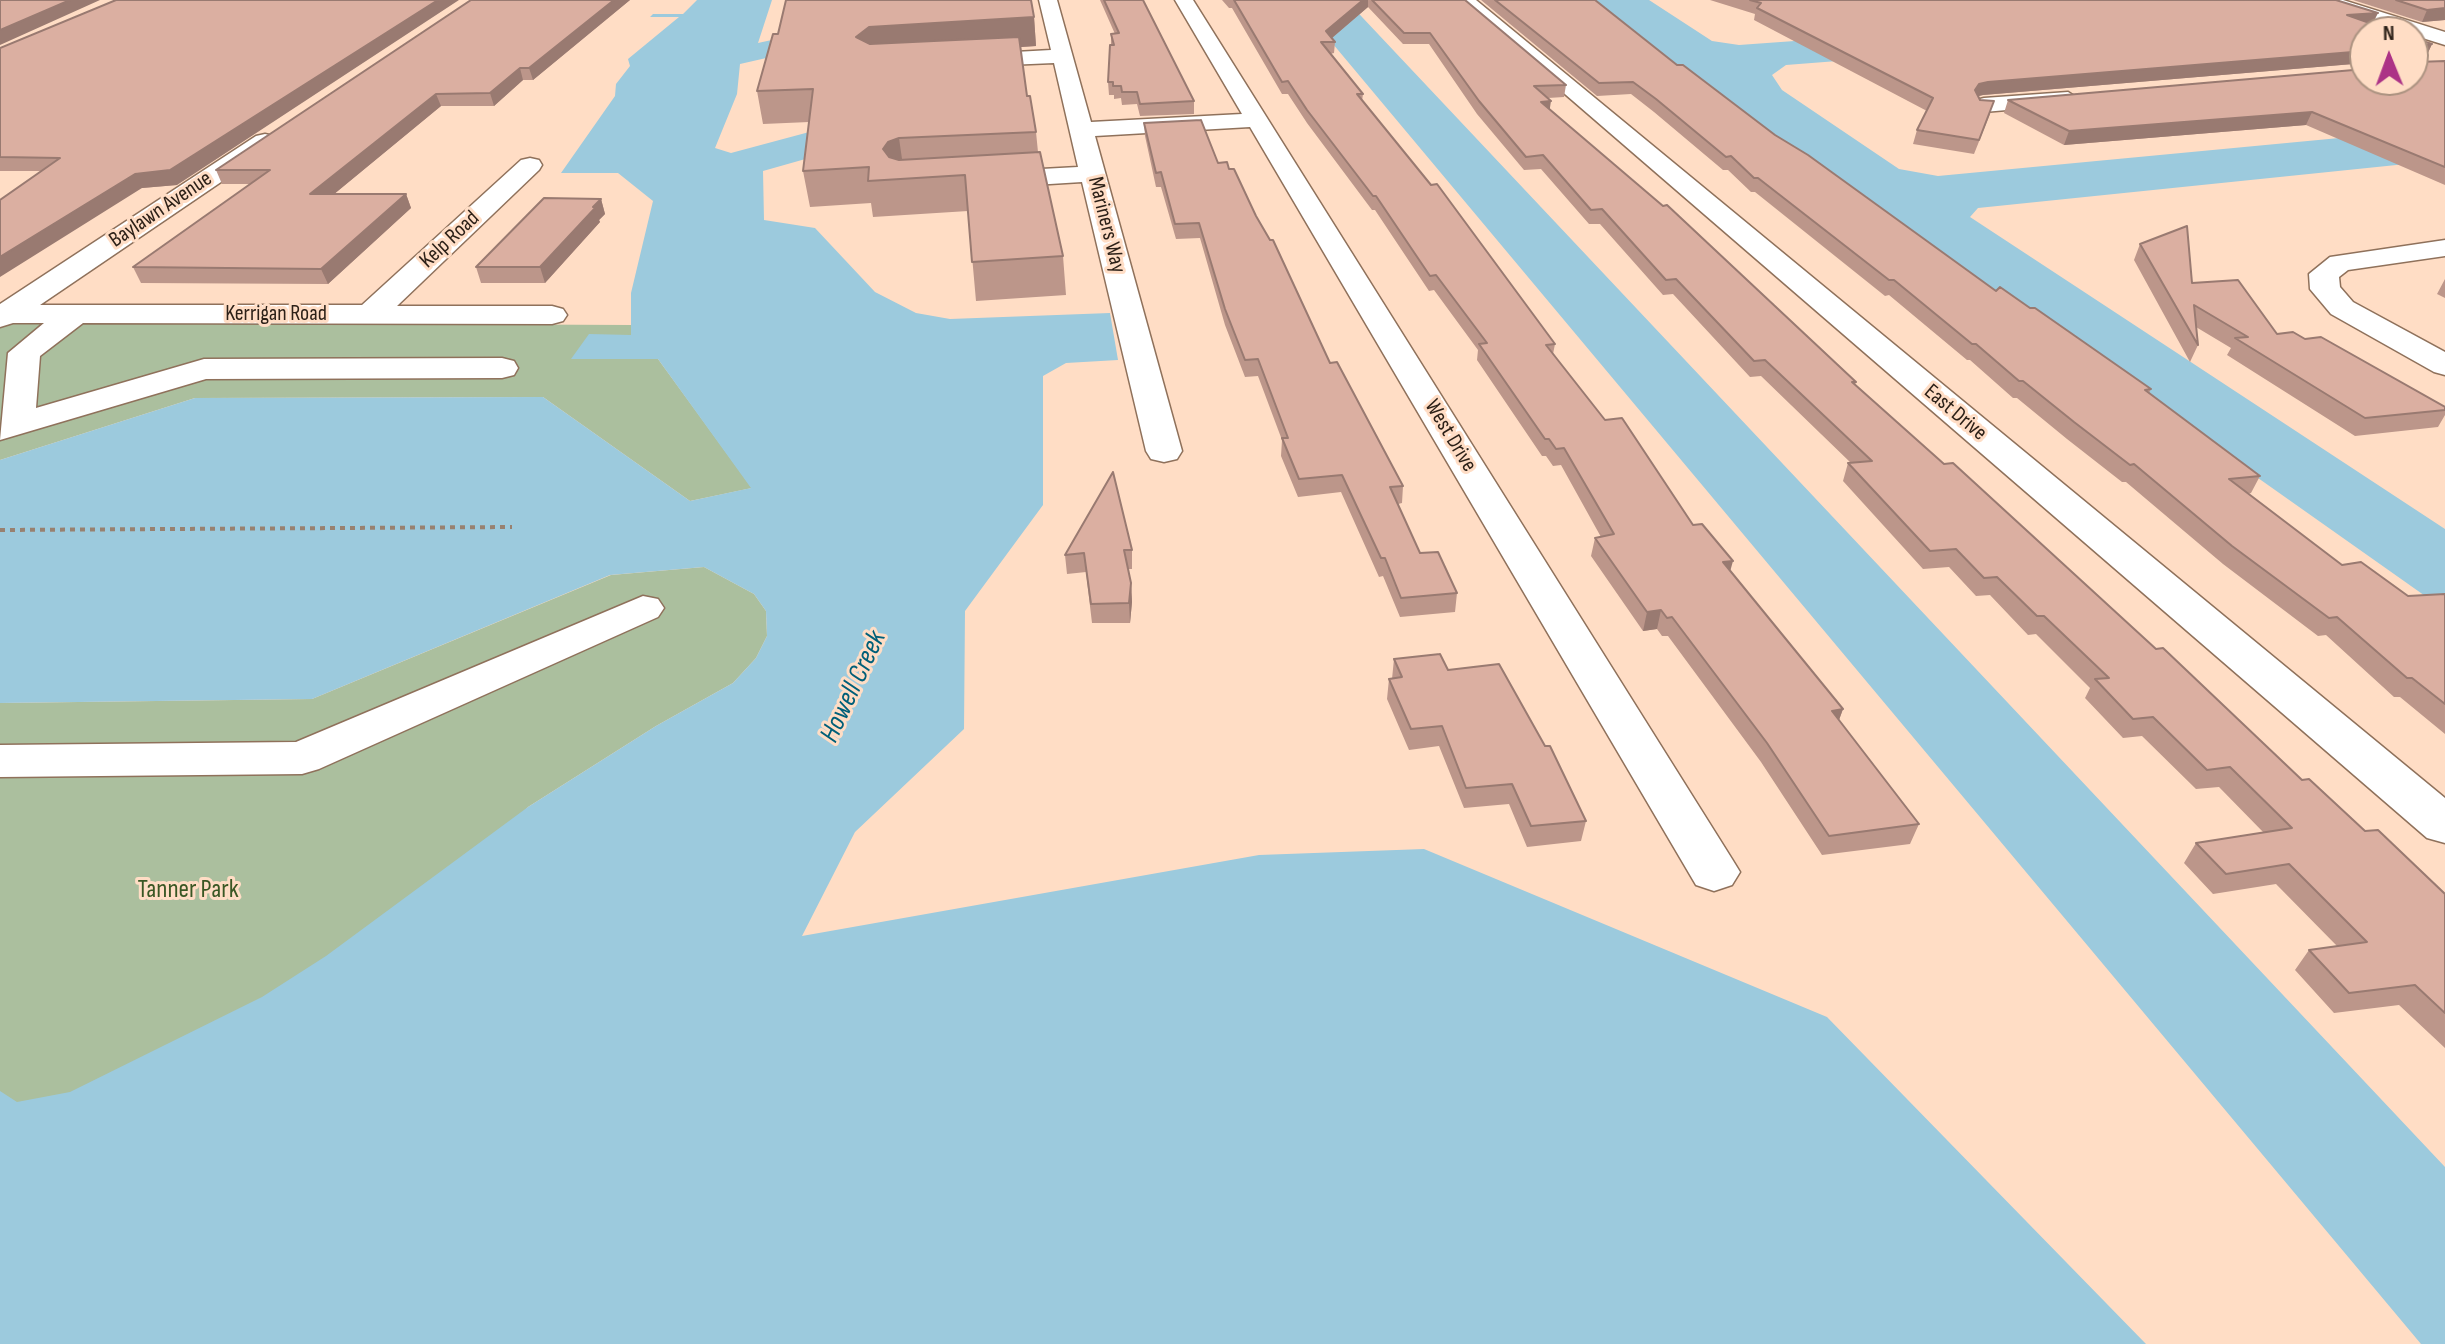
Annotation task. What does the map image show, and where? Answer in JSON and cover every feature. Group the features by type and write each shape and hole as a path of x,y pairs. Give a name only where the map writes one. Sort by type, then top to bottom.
{"street":[{"name":"Mariners Way","path":"1048,0 1164,451"},
{"name":"West Drive","path":"1184,0 1714,872"},
{"name":"East Drive","path":"1465,0 2445,825"},
{"path":"2324,0 2443,38"},
{"path":"937,63 1063,56"},
{"path":"1984,105 2084,97"},
{"path":"1082,130 1257,120"},
{"name":"Baylawn Avenue","path":"2,315 292,123"},
{"name":"Kelp Road","path":"371,314 530,165"},
{"path":"967,181 1093,174"},
{"path":"2445,248 2340,263 2324,274 2325,289 2342,308 2445,365"},
{"path":"76,314 24,353 9,427 204,369 502,368"},
{"name":"Kerrigan Road","path":"2,315 552,315"},
{"path":"0,761 302,758 643,608"}],"path":[{"path":"0,530 512,527"}],"green space":[{"path":"0,322 631,325 631,335 658,359 752,488 690,501 543,397 195,398 0,460"},
{"name":"Tanner Park","path":"704,567 754,594 766,611 767,636 756,658 733,683 656,726 528,807 12,1344 0,1344 0,703 312,699 611,575"}],"water":[{"name":"Howell Creek","path":"697,0 772,0 758,43 886,15 915,24 740,64 737,94 715,148 731,153 895,109 929,124 763,171 764,220 815,228 875,292 916,313 950,319 1110,313 1118,360 1066,363 1043,376 1043,505 965,611 964,729 855,832 802,936 1259,855 1424,849 1827,1017 2146,1344 0,1344 0,1091 17,1102 70,1092 262,997 326,956 528,807 656,726 733,683 756,658 767,636 766,611 754,594 704,567 610,575 312,699 0,703 0,460 195,398 543,397 690,501 751,488 658,359 571,359 589,334 631,335 631,293 653,201 618,173 561,173 615,96 616,84 630,66 628,59 679,17 650,17 653,14 683,14"},
{"path":"1346,0 2445,1167 2445,1344 2421,1344 1302,7"},
{"path":"1581,0 1649,0 1712,41 1739,45 2213,11 2262,28 1786,65 1772,75 1782,90 1899,169 1938,176 2445,128 2445,160 1978,208 1970,217 2445,529 2445,610"}],"building":[{"path":"0,0 70,0 0,30"},
{"path":"116,0 438,0 170,170 135,174 0,257 0,200 60,158 0,157 0,48"},
{"path":"471,0 614,0 529,68 520,68 490,93 436,94 310,194 406,194 321,269 133,267 270,170 216,170"},
{"path":"786,0 1031,0 1034,17 869,27 856,37 870,44 1019,37 1027,96 1030,96 1036,132 899,138 888,142 883,149 889,157 899,160 1040,152 1063,256 972,262 965,175 868,181 869,167 803,171 813,89 757,91 773,34 778,34"},
{"path":"1104,0 1143,0 1194,101 1140,104 1137,92 1122,92 1121,86 1108,82 1110,45 1114,45 1111,34 1119,33"},
{"path":"1234,0 1363,0 1326,31 1335,42 1321,42 1363,94 1357,94 1431,185 1437,184 1555,344 1546,345 1605,420 1622,418 1693,525 1702,524 1733,561 1723,562 1843,709 1832,711 1919,824 1829,836 1767,743 1672,617 1667,618 1661,610 1647,612 1595,538 1614,534 1564,448 1556,449 1549,439 1545,439 1479,344 1487,343 1436,275 1430,276 1376,196 1307,110 1288,81 1282,82"},
{"path":"1372,0 1465,0 1566,85 1534,86 1551,101 1541,102 1663,206 1667,205 1856,382 1852,382 1944,464 1953,463 2156,649 2163,648 2302,780 2309,779 2365,831 2378,830 2445,894 2445,1013 2415,985 2349,993 2309,950 2367,942 2289,864 2226,874 2196,843 2292,828 2230,767 2207,770 2153,717 2133,719 2095,679 2109,678 2044,616 2037,616 1997,577 1984,578 1956,549 1930,551 1848,463 1872,461 1765,360 1754,361 1676,279 1666,280 1602,209 1591,210 1543,155 1526,157 1479,101 1430,33 1404,33"},
{"path":"1495,0 1595,0 1677,65 1683,65 1775,135 1808,155 1996,291 2000,287 2030,308 2035,308 2151,389 2145,390 2260,476 2229,479 2342,565 2361,562 2408,596 2445,594 2445,704 2412,678 2407,678 2337,617 2329,618 2232,546 2134,464 2130,465 2023,381 2019,381 1894,280 1889,280 1758,178 1754,178 1731,156 1726,157 1656,99 1633,82 1599,83"},
{"path":"1750,0 2336,0 2378,13 2347,15 2350,16 2349,52 1979,84 1975,90 1980,100 1994,101 1979,140 1917,130 1933,98 1757,8 1761,3"},
{"path":"2396,0 2445,0 2445,8 2427,10"},
{"path":"2445,61 2445,167 2312,112 2069,131 2008,100 2349,70 2349,96 2429,96 2429,62"},
{"path":"1201,120 1218,163 1227,162 1229,169 1234,169 1256,216 1270,240 1273,240 1330,363 1337,362 1403,486 1390,487 1420,553 1438,552 1457,593 1401,598 1385,558 1381,558 1342,475 1299,479 1282,438 1288,438 1258,359 1245,360 1225,309 1199,223 1175,224 1161,172 1156,173 1144,123"},
{"path":"544,198 601,199 540,267 476,267"},
{"path":"2187,226 2192,283 2238,280 2277,334 2293,332 2305,339 2321,337 2445,407 2445,410 2365,418 2235,338 2248,337 2194,305 2198,345 2140,244"},
{"path":"1113,472 1132,550 1124,550 1131,583 1129,603 1091,604 1084,553 1065,555"},
{"path":"1440,654 1448,670 1499,664 1545,746 1550,746 1586,821 1531,826 1512,784 1466,788 1442,726 1411,729 1389,679 1402,677 1394,659"}]}
